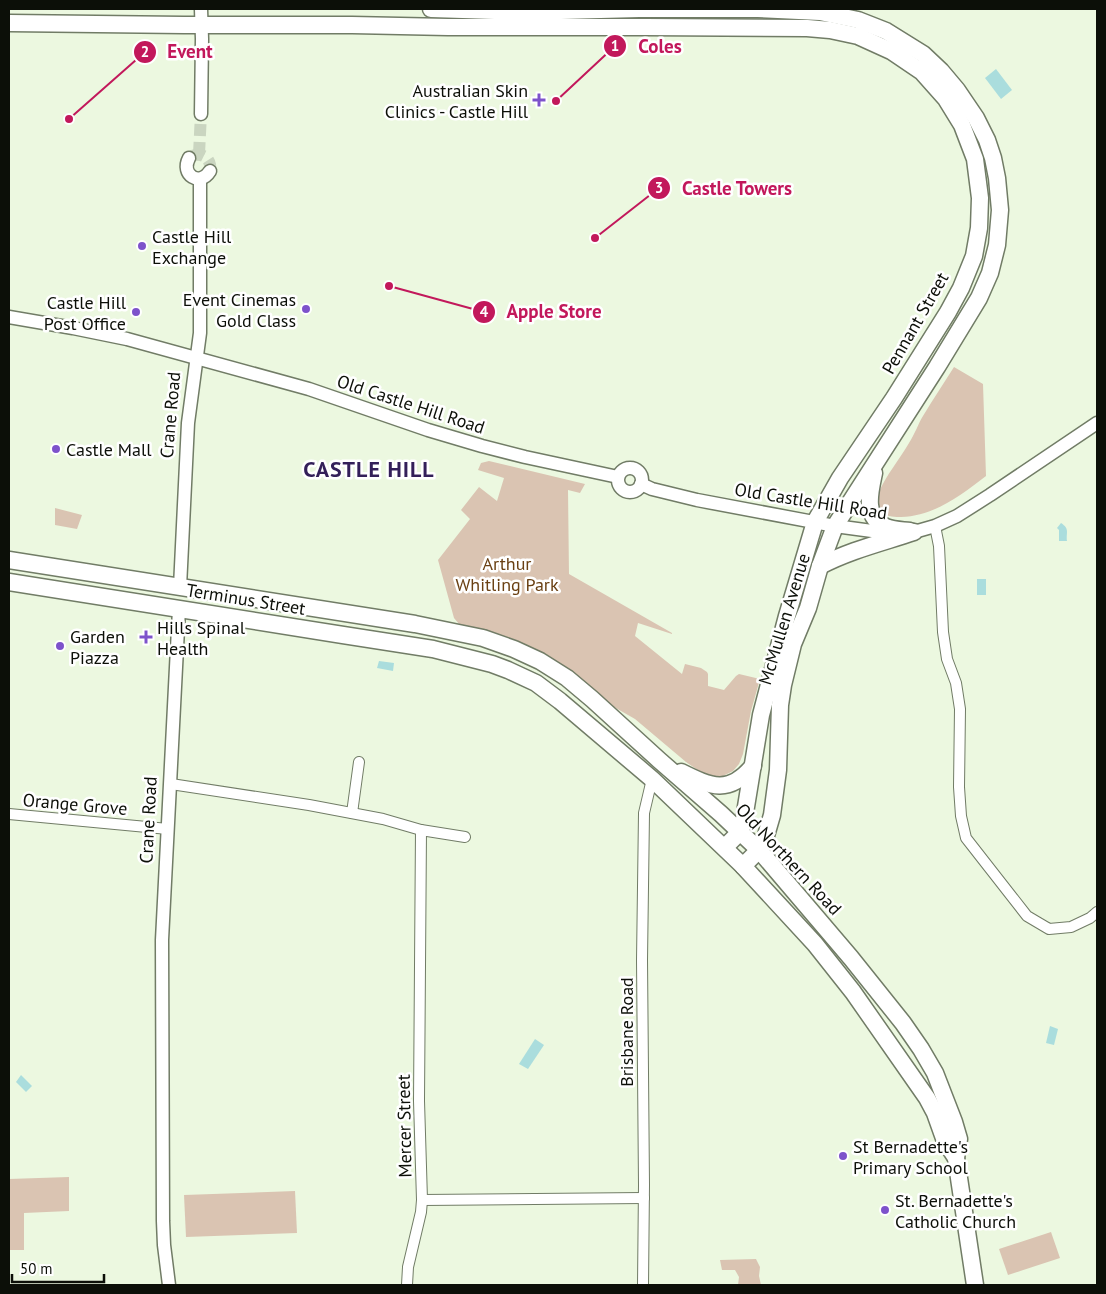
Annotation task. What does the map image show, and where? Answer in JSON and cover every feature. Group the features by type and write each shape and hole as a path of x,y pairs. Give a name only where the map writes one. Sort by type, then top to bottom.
{"main road":[{"path":"431,9 522,12 639,9 758,9 820,12 858,20 886,31 923,54 957,90 976,118 987,140 997,178 1000,210 997,245 990,273 979,298 876,464 835,526"},
{"name":"Pennant Street","path":"9,23 201,17 352,25 448,27 807,28 830,30 858,36 890,51 922,72 946,99 962,125 975,159 980,198 979,228 974,256 961,288 948,312 894,398 840,478 815,522"},
{"path":"876,464 870,491 870,503 876,521 887,528 914,532"},
{"name":"McMullen Avenue","path":"740,832 744,819 761,715 787,616 815,522"},
{"name":"McMullen Avenue","path":"743,866 759,850 765,839 772,815 778,770 783,685 793,644 808,608 820,566 835,526"},
{"path":"820,566 839,556 914,532"},
{"name":"Terminus Street","path":"9,560 415,624 454,632"},
{"name":"Terminus Street","path":"9,582 433,648 477,659"},
{"name":"Crane Road","path":"179,609 180,588"},
{"path":"411,645 415,624"},
{"name":"Old Northern Road","path":"454,632 483,638 540,660 567,678 592,699 759,850 851,958 903,1023 935,1073 959,1139 956,1158 975,1285"},
{"name":"Old Northern Road","path":"477,659 508,670 536,684 560,700 652,779 725,847 815,944 858,1000 927,1098 935,1113 945,1141 956,1158"},
{"path":"652,779 652,771 659,760 698,780 722,786 736,782 753,766"},
{"path":"725,847 740,832"}],"street":[{"path":"201,17 201,114"},
{"name":"Crane Road","path":"180,588 188,423 200,333 205,175 192,177 187,170 186,163 189,158"},
{"path":"9,317 127,338 196,358"},
{"name":"Old Castle Hill Road","path":"196,358 309,389 428,430 482,446 618,477 619,485 624,491 632,492 641,484 652,489 697,500 835,526 872,531 914,532 935,526 957,516 1097,423"},
{"path":"935,526 939,546 944,641 947,659 956,683 960,709 959,787 961,816 966,838 1027,916 1049,929 1071,927 1090,918 1097,912"},
{"name":"Crane Road","path":"169,1285 163,1221 162,940 179,609"},
{"path":"352,813 359,762"},
{"name":"Brisbane Road","path":"643,1285 642,960 644,813 652,779"},
{"path":"170,784 352,813 421,830 465,837"},
{"name":"Orange Grove","path":"9,814 168,829"},
{"name":"Mercer Street","path":"421,830 419,1101 422,1200 644,1198"},
{"path":"407,1285 408,1267 422,1200"}],"green space":[{"path":"954,367 983,384 986,476 957,497 936,509 913,516 899,517 887,515 881,511 879,506 879,492 911,440 921,419"},
{"name":"Arthur Whitling Park","path":"489,461 585,484 580,493 568,490 569,574 672,633 638,623 635,636 682,674 685,664 701,668 708,674 708,686 724,690 739,674 760,679 751,711 743,754 739,764 733,771 719,778 705,775 686,762 635,719 614,707 551,659 513,639 459,624 454,618 438,560 470,519 461,510 479,487 497,501 504,478 478,470 481,463"},
{"path":"55,508 82,515 77,529 55,525"},
{"path":"69,1177 69,1211 24,1213 24,1250 9,1250 9,1179"},
{"path":"295,1191 297,1233 186,1237 184,1195"},
{"path":"1051,1232 1060,1258 1008,1275 999,1249"},
{"path":"756,1259 760,1267 761,1285 738,1285 739,1277 735,1270 722,1270 720,1260"}],"water":[{"path":"996,69 1012,90 1001,99 985,78"},
{"path":"1061,523 1067,529 1067,541 1059,541 1059,530 1057,528"},
{"path":"977,579 986,579 986,595 977,595"},
{"path":"379,661 394,663 393,671 377,668"},
{"path":"1050,1026 1058,1029 1054,1045 1046,1043"},
{"path":"535,1039 544,1045 528,1069 519,1064"},
{"path":"21,1075 32,1086 26,1092 16,1082"}],"tunnel":[{"path":"199,154 201,114"},
{"path":"192,156 200,155 206,158 210,163 210,171"}],"place":[{"name":"Australian Skin Clinics - Castle Hill","path":"539,100"},
{"name":"Coles","path":"556,101"},
{"name":"Event","path":"69,119"},
{"name":"Castle Towers","path":"595,238"},
{"name":"Castle Hill Exchange","path":"142,246"},
{"name":"Apple Store","path":"389,286"},
{"name":"Event Cinemas Gold Class","path":"306,309"},
{"name":"Castle Hill Post Office","path":"136,312"},
{"name":"Castle Mall","path":"56,449"},
{"name":"Hills Spinal Health","path":"146,637"},
{"name":"Garden Piazza","path":"60,646"},
{"name":"St Bernadette's Primary School","path":"843,1156"},
{"name":"St. Bernadette's Catholic Church","path":"885,1210"}],"district":[{"name":"CASTLE HILL","path":"369,469"}]}
